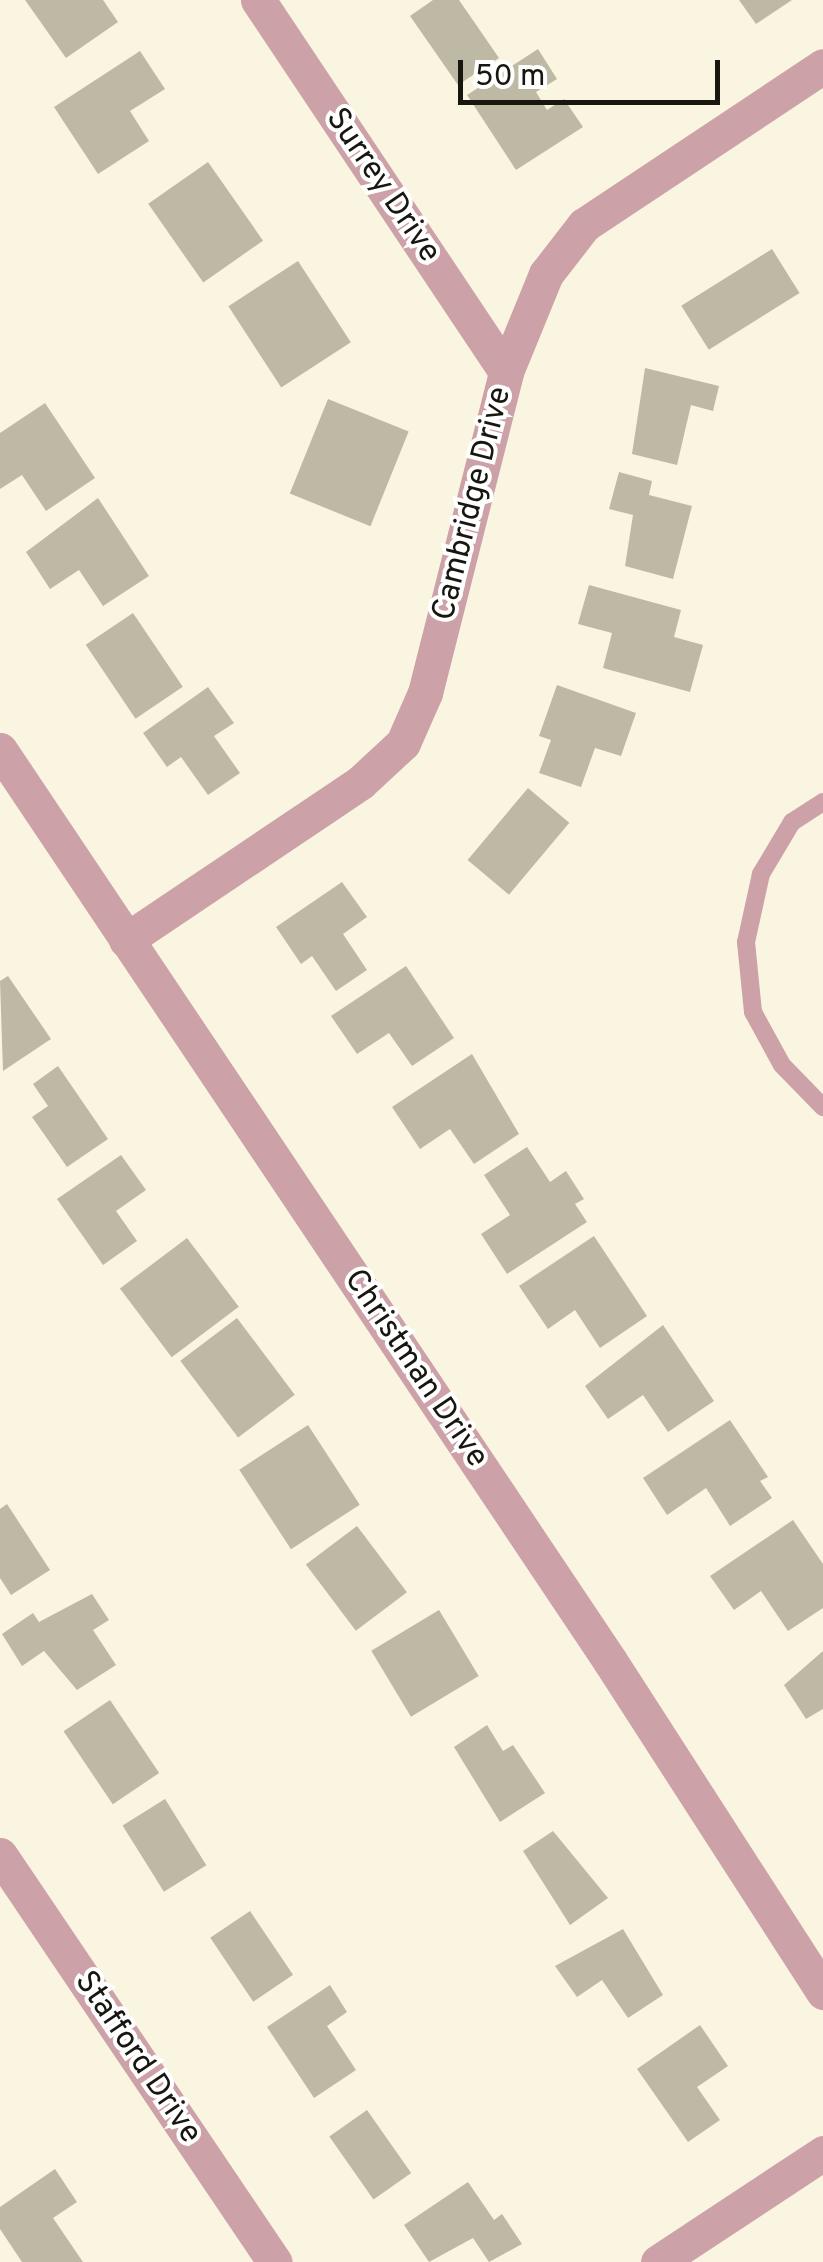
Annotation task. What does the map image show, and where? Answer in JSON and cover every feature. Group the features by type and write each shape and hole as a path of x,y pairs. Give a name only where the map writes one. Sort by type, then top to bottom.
{"street":[{"name":"Surrey Drive","path":"258,0 506,372"},
{"name":"Cambridge Drive","path":"126,940 360,782 403,744 425,693 506,372 546,274 584,225 823,66"},
{"name":"Christman Drive","path":"0,750 610,1661 823,1992"},
{"name":"Stafford Drive","path":"0,1854 275,2262"},
{"path":"658,2262 823,2152"}],"lane":[{"path":"823,802 792,822 761,874 746,942 753,1012 782,1064 823,1107"}],"building":[{"path":"25,0 103,0 118,22 66,58"},
{"path":"433,0 459,0 499,58 458,85 410,16"},
{"path":"739,0 792,0 756,24"},
{"path":"538,49 557,79 536,92 547,110 564,99 583,127 516,170 467,95"},
{"path":"140,51 165,89 130,111 149,141 98,174 54,107"},
{"path":"208,162 263,241 203,283 148,204"},
{"path":"772,249 800,293 709,350 681,306"},
{"path":"298,261 351,342 281,388 228,306"},
{"path":"645,368 719,386 713,411 691,405 677,465 632,454"},
{"path":"328,399 409,432 370,526 290,494"},
{"path":"45,403 95,478 46,511 22,475 0,489 0,433"},
{"path":"619,472 652,481 649,495 692,506 673,579 625,566 633,515 609,509"},
{"path":"98,498 149,576 103,606 79,570 50,589 26,552"},
{"path":"589,585 681,610 674,637 703,645 690,692 603,668 612,633 578,624"},
{"path":"133,613 183,687 136,719 86,645"},
{"path":"557,685 636,713 621,756 595,748 581,787 539,773 551,740 539,736"},
{"path":"208,687 234,723 214,736 240,773 208,795 181,757 167,767 143,733"},
{"path":"528,788 569,823 509,895 468,860"},
{"path":"342,882 367,917 343,934 367,970 336,991 312,956 301,964 276,927"},
{"path":"406,966 454,1038 412,1066 389,1033 357,1054 331,1016"},
{"path":"8,976 51,1039 3,1071 0,981"},
{"path":"472,1054 519,1134 474,1164 450,1129 420,1149 392,1107"},
{"path":"58,1066 108,1139 67,1167 32,1117 48,1106 33,1084"},
{"path":"527,1147 550,1182 566,1171 584,1199 575,1204 587,1222 507,1274 481,1234 510,1215 484,1175"},
{"path":"121,1155 146,1190 116,1211 137,1241 103,1265 57,1199"},
{"path":"594,1236 647,1316 600,1348 575,1310 548,1329 519,1286"},
{"path":"187,1238 239,1307 172,1357 120,1289"},
{"path":"237,1318 295,1395 238,1437 180,1361"},
{"path":"663,1325 714,1401 668,1432 643,1395 608,1419 585,1386"},
{"path":"730,1420 768,1477 760,1481 772,1498 730,1526 706,1488 667,1515 643,1478"},
{"path":"308,1425 360,1505 291,1549 239,1470"},
{"path":"7,1504 50,1570 11,1595 0,1578 0,1509"},
{"path":"793,1520 823,1564 823,1608 788,1631 761,1591 734,1610 710,1576"},
{"path":"357,1526 407,1592 356,1631 306,1565"},
{"path":"92,1594 109,1620 93,1630 116,1665 77,1690 44,1651 22,1666 2,1634 33,1613 39,1622"},
{"path":"439,1610 479,1676 411,1717 371,1651"},
{"path":"823,1651 823,1709 806,1719 784,1685"},
{"path":"110,1700 159,1773 113,1804 64,1731"},
{"path":"487,1725 503,1751 513,1745 545,1793 500,1822 454,1747"},
{"path":"165,1799 206,1865 164,1892 123,1825"},
{"path":"553,1831 608,1898 570,1925 523,1851"},
{"path":"250,1911 293,1975 253,2002 210,1938"},
{"path":"623,1929 663,1995 628,2018 602,1980 577,1997 555,1966"},
{"path":"330,1985 347,2012 327,2026 356,2070 314,2098 267,2027"},
{"path":"700,2025 728,2066 697,2087 720,2120 688,2142 637,2069"},
{"path":"367,2110 411,2173 373,2199 329,2136"},
{"path":"55,2169 77,2202 53,2218 83,2262 22,2262 0,2229 0,2207"},
{"path":"468,2182 494,2220 502,2214 522,2244 489,2262 473,2238 429,2262 404,2225"}]}
